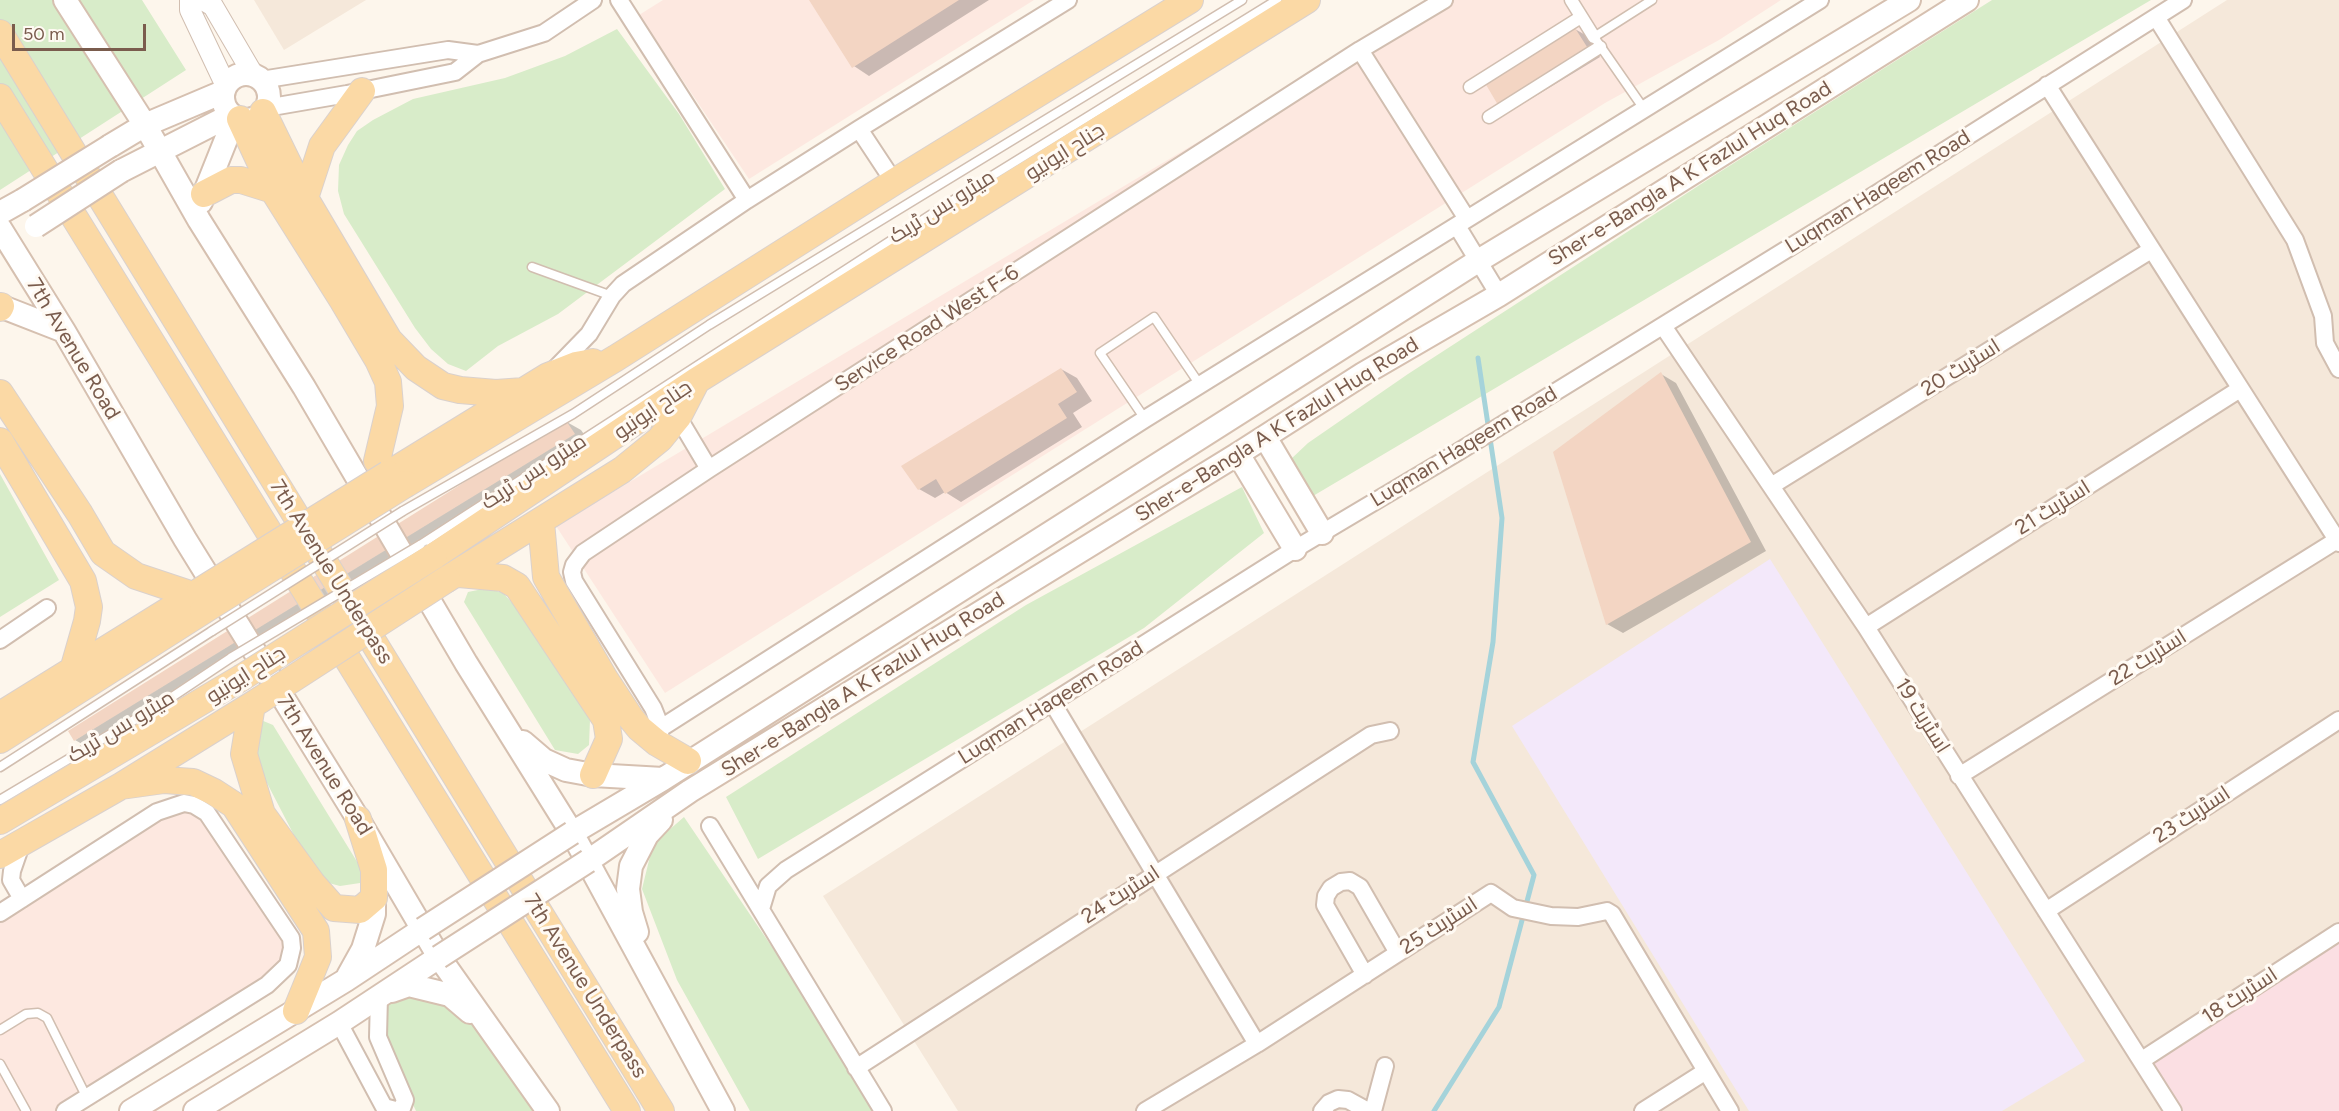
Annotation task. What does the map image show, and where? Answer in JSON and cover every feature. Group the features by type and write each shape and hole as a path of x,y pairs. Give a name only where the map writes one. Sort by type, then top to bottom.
{"main road":[{"path":"65,0 145,125 159,151 200,204 304,387 504,725 572,833 723,1111"},
{"name":"جناح ایونیو","path":"0,821 237,668 1307,0"},
{"name":"Sher-e-Bangla A K Fazlul Huq Road","path":"423,928 572,833 663,779 1478,261 1910,0"},
{"name":"Sher-e-Bangla A K Fazlul Huq Road","path":"439,957 690,792 1238,454 1363,374 1499,295 1967,0"},
{"path":"0,740 202,607 392,472 616,358 1178,3"},
{"name":"7th Avenue Underpass","path":"0,33 661,1111"},
{"path":"0,213 145,125 224,89 238,76 257,78 267,88 268,98 247,114 159,151 121,171 36,225 3,239"},
{"path":"224,89 223,100 247,114 305,198 389,340 416,368 443,386 460,390 496,393 524,391"},
{"path":"305,198 322,146 362,91"},
{"name":"7th Avenue Underpass","path":"0,97 627,1111"},
{"path":"247,114 273,190 349,310 388,382 392,472"},
{"path":"200,204 247,114"},
{"path":"200,204 231,180 241,180 273,190"},
{"name":"7th Avenue Road","path":"3,239 64,331 185,539 358,819 439,957 548,1111"},
{"path":"0,307 64,331"},
{"path":"0,715 73,670 202,607 349,498 548,376 576,365 616,358"},
{"path":"0,855 121,786 622,470 660,439 678,417 696,381"},
{"path":"0,393 80,513 103,553 136,576 202,607"},
{"path":"1265,437 1322,533"},
{"path":"0,441 83,581 89,607 73,670"},
{"path":"1238,454 1295,549"},
{"path":"541,522 546,578 630,717 659,735 688,761"},
{"path":"453,576 503,578 517,586 606,720 609,739 593,775"},
{"path":"256,702 244,754 262,814 312,884 334,908 360,910 374,898"},
{"path":"504,725 544,760 566,770 593,775 663,779"},
{"path":"121,786 164,780 192,782 234,805 316,931 318,957 296,1011"},
{"path":"647,968 631,912 628,889 631,866 646,834 690,792"},
{"path":"346,980 363,950 374,914 374,870 358,819"},
{"path":"131,1111 346,980 423,928"},
{"path":"195,1111 339,1023 439,957"},
{"path":"380,996 409,985 450,995 488,1027"}],"street":[{"path":"190,0 190,10 224,89"},
{"path":"204,0 213,6 257,78 448,50 477,54"},
{"path":"247,114 455,72 477,54 544,33 593,0"},
{"path":"618,0 747,200"},
{"path":"548,376 589,334 612,296 623,284 747,200 1068,0"},
{"name":"Service Road West F-6","path":"659,735 653,708 574,581 572,572 574,565 583,553 709,469 1360,50 1444,0"},
{"path":"1489,117 1597,42 1571,0"},
{"path":"659,735 1145,419 1820,0"},
{"name":"Luqman Haqeem Road","path":"761,909 768,886 786,870 1295,549 1458,453 2183,0"},
{"path":"1470,87 1581,17"},
{"path":"2156,17 2295,240 2323,316 2325,344 2339,369"},
{"path":"1360,50 1462,222 1478,261 1499,295"},
{"path":"2047,86 2338,542"},
{"path":"859,129 894,182"},
{"name":"اسٹریٹ 20","path":"1771,486 2151,250"},
{"name":"اسٹریٹ 19","path":"1663,326 1866,627 2173,1111"},
{"name":"اسٹریٹ 21","path":"1866,627 2240,389"},
{"path":"678,417 709,469"},
{"name":"اسٹریٹ 22","path":"1959,776 2338,542"},
{"path":"0,640 47,608"},
{"path":"1052,702 1257,1044"},
{"name":"اسٹریٹ 23","path":"2046,911 2339,720"},
{"name":"اسٹریٹ 24","path":"856,1068 1371,735 1390,731"},
{"path":"0,913 157,812 184,803 202,809 211,818 291,938 292,948 288,965 267,985 65,1111"},
{"path":"710,826 883,1111"},
{"path":"22,842 11,880 22,899"},
{"path":"1365,975 1325,905 1326,896 1331,888 1341,882 1350,881 1360,887 1398,953"},
{"name":"اسٹریٹ 25","path":"1145,1111 1257,1044 1491,893 1513,908 1551,916 1578,917 1607,911 1612,914 1730,1111"},
{"name":"اسٹریٹ 18","path":"2142,1060 2339,932"},
{"path":"339,1023 384,1107 400,1111 405,1100 378,1037 380,996"},
{"path":"1373,1111 1385,1066"},
{"path":"1643,1111 1706,1071"},
{"path":"1322,1111 1329,1103 1338,1099 1348,1100 1368,1111"}],"lane":[{"name":"میٹرو بس ٹریک","path":"0,768 202,607 403,511 573,414 748,302 1242,0"},
{"name":"میٹرو بس ٹریک","path":"427,551 969,190 1277,0"},
{"path":"1644,109 1597,42 1652,0"},
{"path":"532,267 612,296"},
{"path":"1145,419 1100,352 1154,317 1200,385"},
{"name":"میٹرو بس ٹریک","path":"0,800 166,701 237,668"},
{"path":"0,1030 26,1014 38,1013 47,1018 87,1098"},
{"path":"0,1064 26,1111"}],"shaded area":[{"path":"254,0 366,0 284,50"},
{"path":"663,0 1034,0 749,179 639,15"},
{"path":"1435,0 1781,0 1719,40 1605,103 665,693 556,526"},
{"path":"2227,0 2339,0 2339,1111 958,1111 823,896"},
{"path":"1770,559 2085,1061 2002,1111 1749,1111 1512,726"},
{"path":"194,805 286,928 288,965 65,1111 0,1111 0,913 157,812"},
{"path":"2339,939 2339,1111 2183,1111 2152,1062"}],"green space":[{"path":"0,0 142,0 186,70 0,190"},
{"path":"1992,0 2151,0 1313,496 1290,460 1308,443 1408,374 1715,175"},
{"path":"617,29 679,114 725,189 558,314 498,346 466,371 448,364 431,349 415,328 344,214 338,191 339,165 348,145 357,131 413,99 505,78 565,56"},
{"path":"0,474 59,580 0,617"},
{"path":"1242,487 1264,533 1144,628 758,859 726,797 1026,605"},
{"path":"488,588 503,593 516,607 590,720 589,745 578,754 555,750 464,602 468,592"},
{"path":"261,720 273,725 364,873 360,883 340,886 325,882 311,868 252,754"},
{"path":"684,817 883,1111 750,1111 677,980 642,889 653,844"},
{"path":"409,992 450,995 542,1111 416,1111 393,1062 384,1031 384,1001"}],"building":[{"path":"809,0 959,0 852,68"},
{"path":"1575,28 1589,50 1498,105 1485,83"},
{"path":"1061,368 1077,392 1058,404 1067,418 945,494 936,479 918,490 901,466"},
{"path":"1661,372 1751,542 1606,625 1553,452"},
{"path":"565,419 575,434 74,741 68,731"}],"waterway":[{"path":"1434,1111 1499,1007 1534,875 1473,762 1493,642 1502,518 1478,358"}]}
